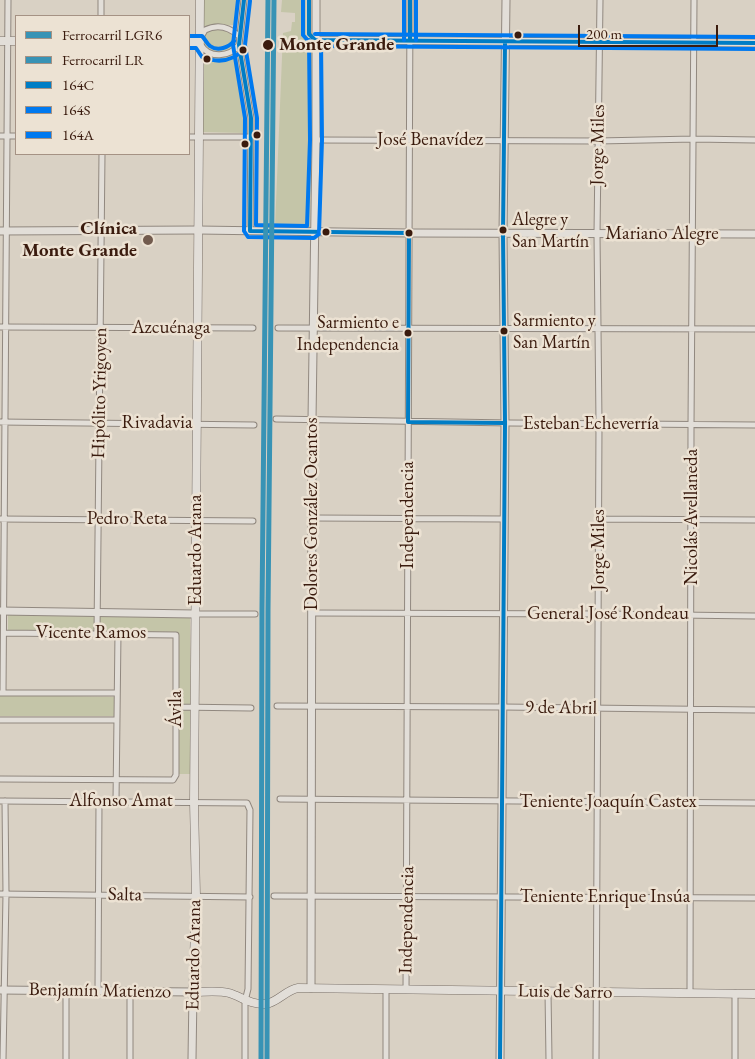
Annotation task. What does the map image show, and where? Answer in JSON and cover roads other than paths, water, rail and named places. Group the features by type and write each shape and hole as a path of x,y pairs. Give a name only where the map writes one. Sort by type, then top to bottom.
{"main road":[{"name":"Eduardo Arana","path":"193,992 196,896 194,802 200,0"},
{"path":"190,42 200,42"},
{"name":"Luis de Sarro","path":"259,1004 270,1003 294,989 311,988 755,994"},
{"name":"Benjamín Matienzo","path":"193,992 228,992 245,1001 259,1004"}],"street":[{"path":"8,0 8,136 4,231 6,327 3,422 2,611 4,633 2,692 117,693"},
{"path":"101,0 101,15"},
{"path":"244,0 239,44 251,118 250,231"},
{"name":"Dolores González Ocantos","path":"311,988 313,706 312,420 316,0"},
{"name":"Independencia","path":"406,990 408,896 410,0"},
{"path":"500,1059 506,0"},
{"name":"Jorge Miles","path":"596,1059 596,802 599,614 597,234 600,0"},
{"name":"Nicolás Avellaneda","path":"690,992 694,0"},
{"path":"239,36 228,28 214,27 205,30 200,42 205,51 219,55 230,53 239,44"},
{"path":"315,40 755,43"},
{"path":"0,136 15,136"},
{"path":"190,137 251,138"},
{"name":"José Benavídez","path":"316,140 755,140"},
{"name":"Hipólito Yrigoyen","path":"97,633 102,155"},
{"name":"Mariano Alegre","path":"4,231 198,230 504,234 755,234"},
{"name":"Azcuénaga","path":"0,327 252,328"},
{"path":"278,328 755,329"},
{"name":"Esteban Echeverría","path":"276,419 755,425"},
{"name":"Rivadavia","path":"3,422 254,424"},
{"path":"313,518 504,519"},
{"name":"Pedro Reta","path":"2,519 253,521"},
{"path":"599,519 755,520"},
{"path":"2,611 255,614"},
{"name":"General José Rondeau","path":"312,613 755,616"},
{"name":"Vicente Ramos","path":"4,633 118,633 175,634 177,636"},
{"path":"116,801 118,633"},
{"name":"Ávila","path":"116,780 174,780 176,775 177,636"},
{"name":"9 de Abril","path":"277,706 755,710"},
{"path":"176,707 251,708"},
{"path":"0,720 117,720"},
{"path":"0,779 116,780"},
{"name":"Teniente Joaquín Castex","path":"280,799 755,803"},
{"path":"3,801 3,1059"},
{"name":"Alfonso Amat","path":"3,801 247,803 250,810 250,897"},
{"path":"98,990 99,801"},
{"name":"Salta","path":"3,894 250,897"},
{"name":"Teniente Enrique Insúa","path":"274,896 755,898"},
{"path":"245,1059 245,1001 248,989 250,897"},
{"name":"Benjamín Matienzo","path":"2,990 193,992"},
{"path":"66,990 66,1059"},
{"name":"Independencia","path":"386,990 386,1059"},
{"path":"130,991 130,1059"},
{"name":"Eduardo Arana","path":"192,1059 193,992"},
{"path":"548,992 549,1059"},
{"path":"735,993 736,1059"}],"rail line":[{"name":"LGR6","path":"261,1059 262,609 268,0"},
{"name":"LR","path":"267,1059 268,609 274,0"}],"place":[{"name":"Monte Grande","path":"268,45"},
{"name":"Alegre y San Martín","path":"503,230"},
{"name":"Clínica Monte Grande","path":"148,240"},
{"name":"Sarmiento y San Martín","path":"504,331"},
{"name":"Sarmiento e Independencia","path":"408,333"}]}
